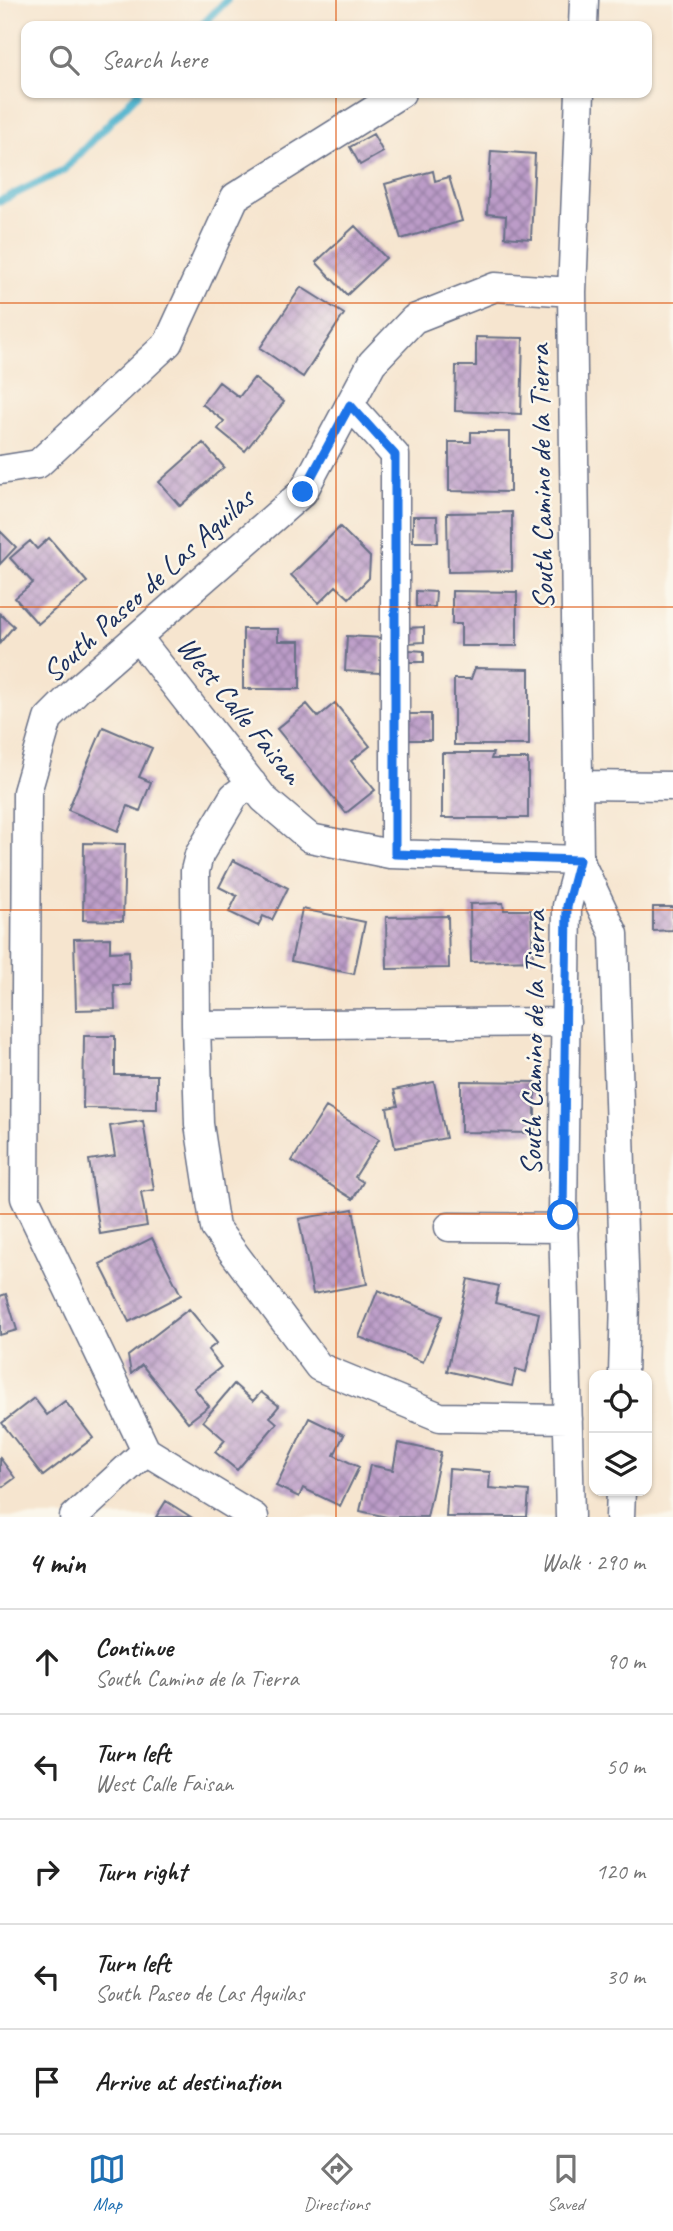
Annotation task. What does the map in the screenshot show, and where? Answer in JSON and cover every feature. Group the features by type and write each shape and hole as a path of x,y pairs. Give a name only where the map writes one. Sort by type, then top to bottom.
{"street":[{"path":"583,21 584,0"},
{"path":"0,470 38,464 168,343 235,197 393,98"},
{"name":"South Camino de la Tierra","path":"570,1517 564,1228 567,906 579,860 572,292 580,98"},
{"name":"South Paseo de Las Aguilas","path":"146,1451 25,1198 27,792 48,719 79,688 303,492 372,363 414,319 495,288 572,292"},
{"path":"350,405 395,455 395,854"},
{"name":"West Calle Faisan","path":"138,638 264,799 310,838 395,854 579,860"},
{"path":"252,783 234,796 199,855 195,871 199,1124 215,1228 318,1367 440,1417 568,1419"},
{"path":"578,785 673,786"},
{"name":"South Camino de la Tierra","path":"579,860 614,934 625,1299 623,1370"},
{"path":"197,1025 566,1022"},
{"path":"449,1227 564,1228"},
{"path":"75,1517 146,1451 254,1517"},
{"path":"620,1517 621,1496"}],"building":[{"path":"373,134 383,152 360,165 350,147"},
{"path":"491,151 535,154 531,239 505,237 506,216 487,214"},
{"path":"433,171 435,181 449,177 462,221 401,239 385,184"},
{"path":"355,226 386,258 347,295 316,262"},
{"path":"301,287 344,314 303,377 260,348"},
{"path":"476,337 523,338 521,414 455,411 456,366 476,366"},
{"path":"254,378 284,402 245,451 218,429 224,421 202,404 219,382 239,397"},
{"path":"471,432 510,432 510,492 449,491 449,442 471,442"},
{"path":"203,443 224,467 180,506 159,482"},
{"path":"512,512 512,571 448,572 447,513"},
{"path":"413,516 437,516 438,542 413,542"},
{"path":"340,527 370,557 369,578 349,598 336,586 319,603 291,575"},
{"path":"0,531 16,547 0,564"},
{"path":"49,538 87,582 38,624 15,598 33,583 10,558 30,541 37,549"},
{"path":"416,591 436,592 435,607 416,607"},
{"path":"452,591 517,592 517,646 461,646 461,624 452,624"},
{"path":"0,614 14,626 0,643"},
{"path":"424,627 424,642 408,643 407,628"},
{"path":"243,629 278,629 278,641 300,641 300,689 243,689"},
{"path":"347,636 382,638 380,673 345,671"},
{"path":"409,650 424,651 424,662 409,662"},
{"path":"475,668 529,669 529,745 454,745 454,679 471,679"},
{"path":"335,703 370,746 351,761 375,790 346,813 277,729 307,704 318,717"},
{"path":"403,714 431,714 431,740 403,740"},
{"path":"103,727 152,748 139,777 151,782 140,811 128,806 118,831 68,810"},
{"path":"442,753 493,753 491,759 528,759 528,818 442,818"},
{"path":"84,843 125,844 123,921 83,920"},
{"path":"233,860 288,888 272,920 263,916 258,926 229,912 237,896 219,887"},
{"path":"503,903 504,910 531,910 533,960 471,962 470,904"},
{"path":"653,907 673,907 673,930 653,931"},
{"path":"302,909 365,922 354,974 291,961"},
{"path":"448,916 449,968 387,969 386,917"},
{"path":"110,938 110,952 129,951 130,985 114,985 115,1009 76,1010 74,939"},
{"path":"84,1036 115,1036 115,1075 157,1075 157,1109 83,1108"},
{"path":"461,1081 535,1082 535,1133 461,1132"},
{"path":"434,1082 446,1138 395,1148 387,1108 398,1106 394,1090"},
{"path":"326,1107 379,1139 355,1177 363,1182 353,1199 292,1161"},
{"path":"143,1121 154,1190 141,1192 147,1226 100,1234 89,1160 115,1156 110,1126"},
{"path":"353,1209 367,1284 313,1294 299,1219"},
{"path":"152,1238 181,1295 129,1322 100,1264"},
{"path":"468,1279 499,1286 495,1303 539,1313 526,1372 516,1369 512,1386 447,1371"},
{"path":"378,1290 442,1316 423,1362 359,1337"},
{"path":"6,1294 17,1330 0,1335 0,1296"},
{"path":"189,1309 217,1343 208,1350 221,1367 194,1388 209,1406 188,1422 142,1365 131,1374 128,1356"},
{"path":"234,1384 253,1401 261,1392 279,1406 270,1417 277,1423 237,1470 215,1452 225,1440 203,1421"},
{"path":"34,1398 47,1415 65,1401 93,1438 43,1476 2,1423"},
{"path":"309,1418 344,1435 334,1455 359,1467 340,1506 303,1488 299,1497 276,1486"},
{"path":"398,1443 441,1452 427,1517 387,1517 360,1511 370,1465 393,1470"},
{"path":"0,1458 15,1478 0,1489"},
{"path":"449,1469 490,1472 489,1488 529,1491 527,1517 446,1517"},
{"path":"166,1501 191,1517 156,1517"}],"waterway":[{"path":"206,21 227,0"},
{"path":"0,201 64,170 133,98"}],"route":[{"path":"303,492 350,405 395,455 395,854 579,860 567,906 563,1215"}]}
